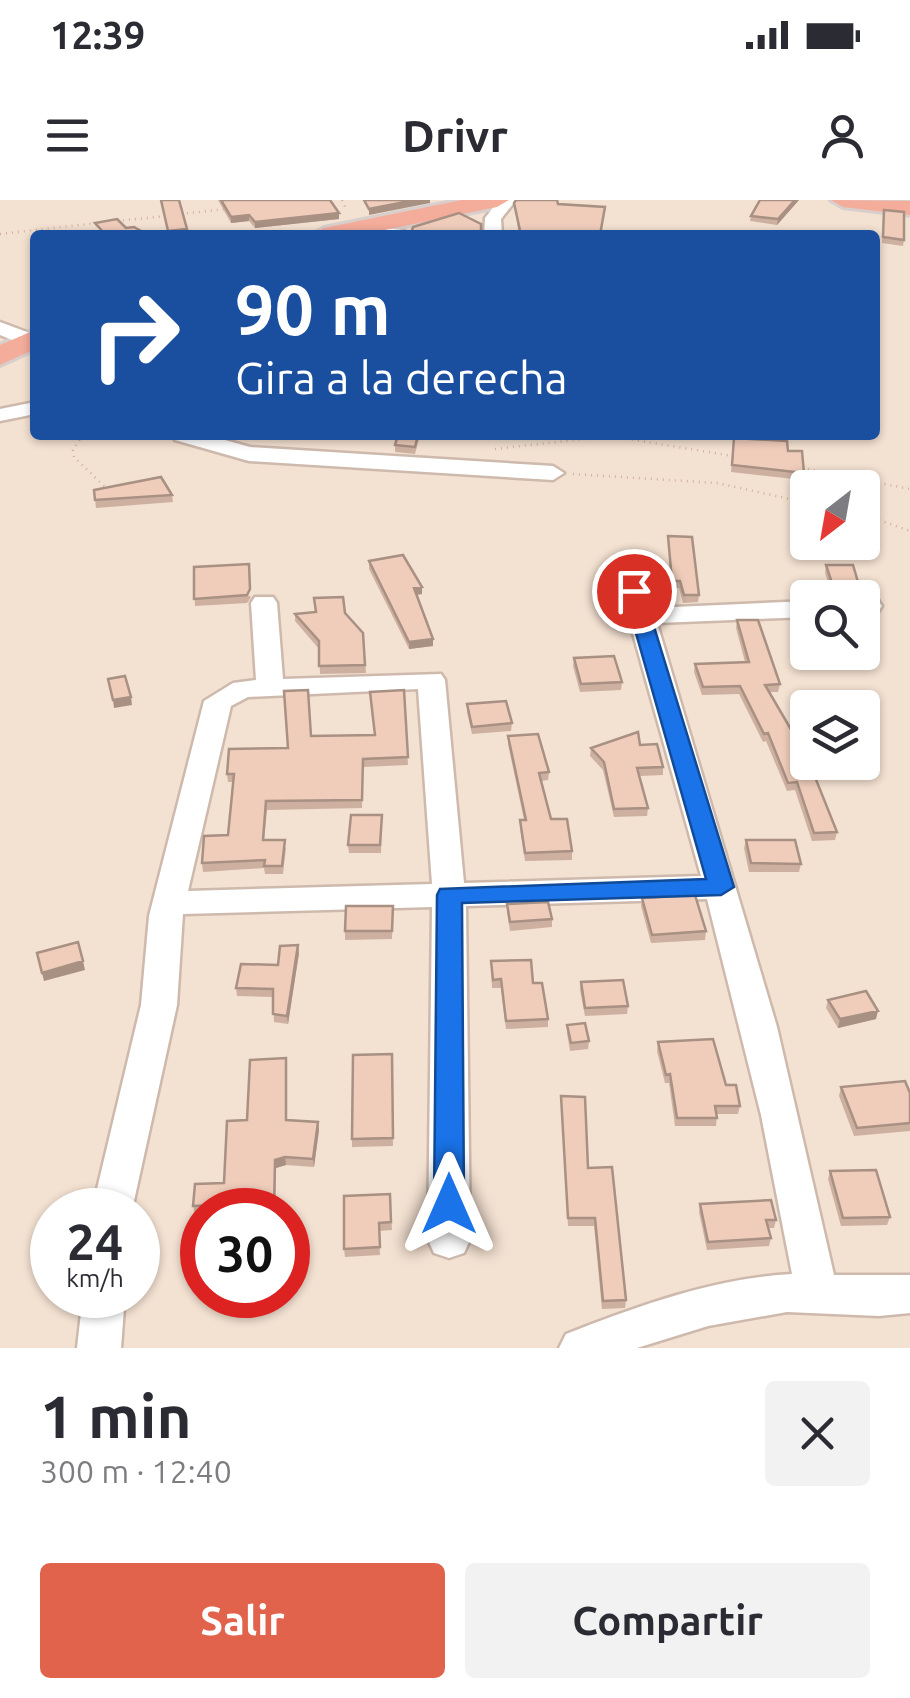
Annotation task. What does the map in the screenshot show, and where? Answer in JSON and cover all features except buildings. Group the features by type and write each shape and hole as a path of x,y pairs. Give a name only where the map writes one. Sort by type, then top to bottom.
{"highway":[{"path":"343,230 497,200"},
{"path":"842,200 910,208"},
{"path":"0,356 30,340"}],"street":[{"path":"493,230 493,218 508,200"},
{"path":"351,228 366,230"},
{"path":"0,328 30,338"},
{"path":"0,415 30,409"},
{"path":"200,440 249,454 553,473"},
{"path":"264,602 270,686"},
{"path":"790,608 637,604 721,887 795,1178 816,1293"},
{"path":"117,1188 159,1005 166,916 216,706 235,691 270,686 432,680 449,895 449,1240"},
{"path":"170,903 721,887"},
{"path":"581,1348 688,1310 738,1298 816,1293 910,1294"},
{"path":"100,1348 102,1318"}],"path":[{"path":"37,230 240,208"},
{"path":"0,234 30,231"},
{"path":"79,440 74,457 106,488"},
{"path":"492,450 576,440"},
{"path":"634,440 732,456"},
{"path":"791,466 910,489"},
{"path":"553,473 716,483 790,499"},
{"path":"880,520 910,531"}],"shaded area":[{"path":"0,200 910,200 910,1348 0,1348"}],"route":[{"path":"449,1204 449,895 721,887 634,591"}]}
